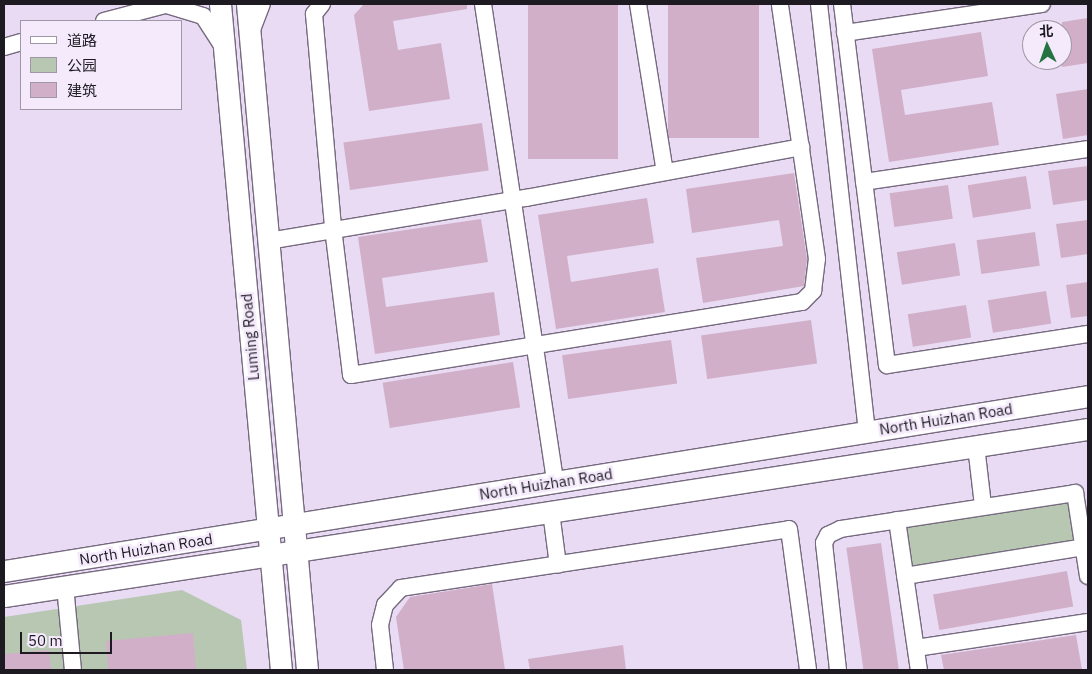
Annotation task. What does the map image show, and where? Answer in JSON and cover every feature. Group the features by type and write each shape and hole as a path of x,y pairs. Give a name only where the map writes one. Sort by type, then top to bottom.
{"main road":[{"name":"Luming Road","path":"220,4 281,670"},
{"name":"Luming Road","path":"246,4 307,670"},
{"name":"North Huizhan Road","path":"4,571 268,530 294,524 1088,396"},
{"name":"North Huizhan Road","path":"4,596 1088,429"}],"street":[{"path":"250,37 262,4"},
{"path":"322,4 314,14 333,228 351,375 802,302 814,292 817,259 780,4"},
{"path":"482,4 514,200 555,482"},
{"path":"638,4 665,172"},
{"path":"819,4 867,432"},
{"path":"842,4 887,365 1088,334"},
{"path":"845,33 1042,4"},
{"path":"108,20 168,5 203,16 224,49"},
{"path":"4,47 20,42"},
{"path":"268,241 333,228 514,200 801,147"},
{"path":"864,182 1088,148"},
{"path":"976,446 983,506"},
{"path":"838,670 824,543 828,535 841,529 1082,491 1084,548 1088,576"},
{"path":"551,512 558,565"},
{"path":"897,520 919,670"},
{"path":"386,670 380,625 386,605 401,588 790,529 808,670"},
{"path":"905,576 1084,548"},
{"path":"65,586 73,670"},
{"path":"916,648 1088,622"}],"green space":[{"path":"1075,493 1084,547 906,575 897,521"},
{"path":"182,590 241,620 247,670 4,670 4,617"}],"building":[{"path":"364,4 467,4 467,9 393,21 398,50 441,43 450,99 369,111 354,15"},
{"path":"528,4 618,4 618,159 528,159"},
{"path":"668,4 759,4 759,138 668,138"},
{"path":"1088,18 1088,63 1072,65 1072,20"},
{"path":"981,32 988,76 901,90 905,115 992,102 999,145 889,162 872,49"},
{"path":"1088,89 1088,135 1063,139 1056,94"},
{"path":"482,123 489,171 350,190 343,142"},
{"path":"1088,166 1088,200 1053,205 1048,171"},
{"path":"794,173 807,259 804,286 703,303 696,258 783,246 779,220 692,233 686,189"},
{"path":"1026,176 1031,209 973,218 968,185"},
{"path":"948,185 953,219 894,227 890,193"},
{"path":"647,198 654,243 567,256 571,282 658,268 665,312 556,329 538,215"},
{"path":"481,219 488,262 382,278 386,307 494,292 500,335 375,354 358,237"},
{"path":"1088,220 1088,254 1061,258 1056,224"},
{"path":"1035,232 1040,266 981,274 977,240"},
{"path":"955,243 960,276 902,285 897,252"},
{"path":"1088,282 1088,316 1071,318 1066,285"},
{"path":"1046,291 1051,324 993,333 988,300"},
{"path":"966,305 971,338 913,347 908,314"},
{"path":"811,320 817,364 707,379 701,335"},
{"path":"671,340 677,384 568,399 562,355"},
{"path":"513,362 520,407 390,428 383,383"},
{"path":"881,543 899,670 864,670 846,548"},
{"path":"1067,571 1073,606 939,630 933,595"},
{"path":"492,584 505,670 404,670 396,617 410,597"},
{"path":"193,633 196,669 108,670 106,641"},
{"path":"1076,635 1082,670 944,670 941,655"},
{"path":"623,645 626,670 530,670 528,659"},
{"path":"49,650 51,670 4,670 4,654"}]}
